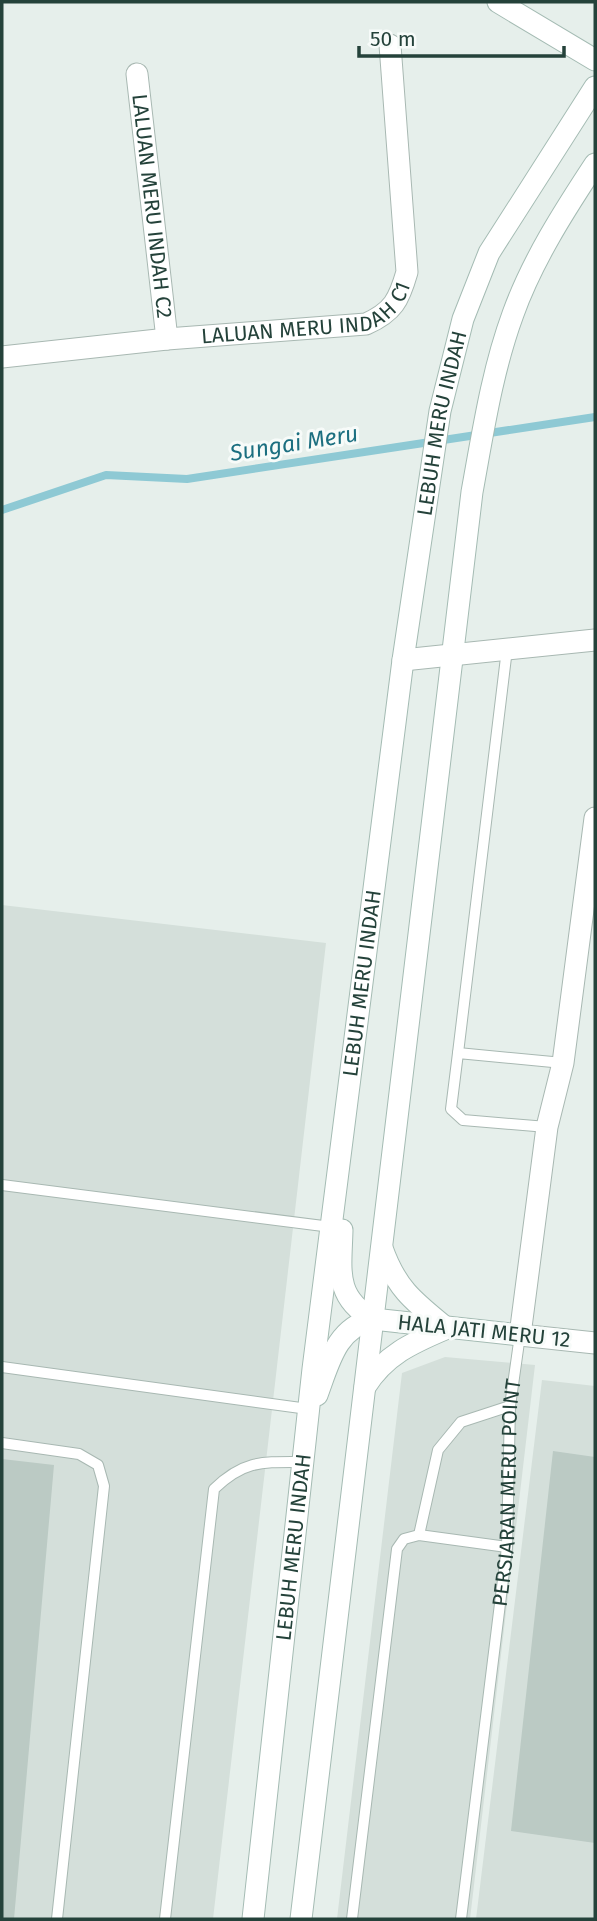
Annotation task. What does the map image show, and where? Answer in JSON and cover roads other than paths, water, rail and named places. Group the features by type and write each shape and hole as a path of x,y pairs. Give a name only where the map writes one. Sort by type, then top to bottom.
{"main road":[{"path":"498,2 595,60"},
{"name":"LALUAN MERU INDAH C1","path":"2,357 167,339 366,324 385,316 398,302 407,272 390,45"},
{"name":"LALUAN MERU INDAH C2","path":"137,74 167,339"},
{"name":"LEBUH MERU INDAH","path":"253,1919 307,1416 430,464 452,356 463,319 489,253 595,87"},
{"name":"LEBUH MERU INDAH","path":"301,1919 464,547 476,469 512,314 534,267 595,164"},
{"path":"403,660 595,640"},
{"name":"PERSIARAN MERU POINT","path":"520,1335 547,1127 563,1063 595,818"},
{"path":"344,1122 342,1283 354,1307 373,1319"},
{"path":"364,1389 391,1356 408,1345 447,1329 403,1291 391,1273 381,1244"},
{"path":"307,1416 340,1339 352,1327 373,1319"},
{"name":"HALA JATI MERU 12","path":"373,1319 595,1343"}],"lane":[{"path":"507,649 451,1109 455,1116 463,1120 547,1127"},
{"path":"458,1053 563,1063"},
{"path":"2,1185 331,1227"},
{"name":"PERSIARAN MERU POINT","path":"461,1919 507,1547 510,1406 520,1335"},
{"path":"2,1367 307,1416"},
{"path":"419,1535 438,1450 461,1422 510,1406"},
{"path":"2,1443 79,1454 98,1465 104,1486 57,1919"},
{"path":"166,1919 214,1489 233,1471 259,1462 303,1462"},
{"path":"352,1919 397,1549 404,1539 419,1535 507,1547"}],"waterway":[{"name":"Sungai Meru","path":"2,510 106,475 187,479 595,417"}]}
